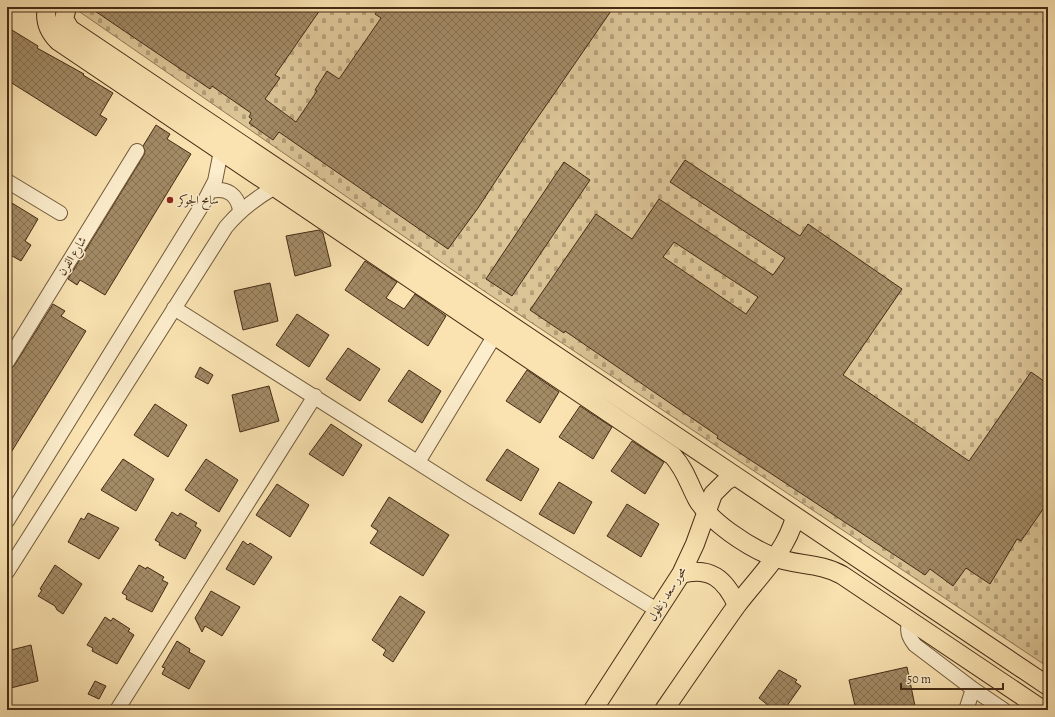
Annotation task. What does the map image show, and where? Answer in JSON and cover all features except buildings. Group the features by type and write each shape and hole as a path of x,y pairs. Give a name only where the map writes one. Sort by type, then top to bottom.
{"main road":[{"path":"47,7 46,15 48,28 58,41 672,456 684,470 694,492 706,512 721,526 774,558 817,565 834,571 1043,710"},
{"path":"67,7 64,19 70,29 1048,686"},
{"name":"محور سعد زغلول","path":"593,710 680,574 695,544 713,494 719,487 734,476"},
{"path":"664,710 737,605 790,535 796,517"},
{"path":"680,574 693,571 705,572 717,577 726,585 737,605"}],"street":[{"name":"شارع الفرن","path":"8,359 137,151"},
{"path":"7,521 211,191 218,171 221,151"},
{"path":"7,181 60,213"},
{"path":"7,572 226,227 240,211 275,187"},
{"path":"211,191 218,189 231,193 239,204 240,211"},
{"path":"174,308 548,545 657,610"},
{"path":"418,462 495,335"},
{"path":"117,710 314,396"},
{"path":"909,620 907,631 909,638 915,645 973,689 1004,710"},
{"path":"966,710 973,689"}],"green space":[{"path":"79,7 1048,7 1048,667 451,269 77,10"}],"place":[{"name":"سامح الجوكر","path":"170,200"}]}
